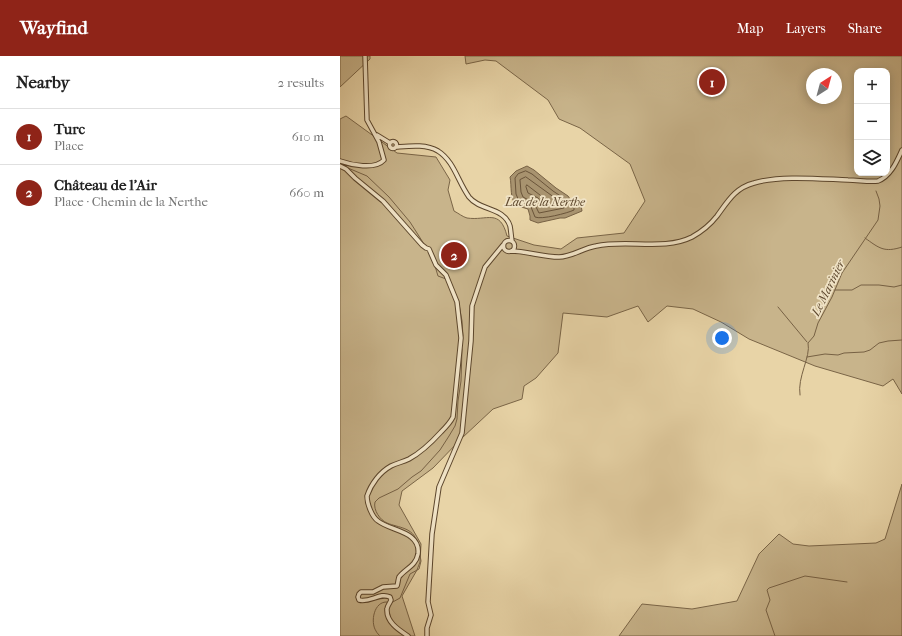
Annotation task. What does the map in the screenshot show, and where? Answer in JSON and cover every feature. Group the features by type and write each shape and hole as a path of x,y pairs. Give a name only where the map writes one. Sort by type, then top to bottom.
{"street":[{"path":"340,162 362,166 375,165 384,160 376,134 367,120 366,115 365,56"},
{"path":"376,134 390,144 391,148 426,147 442,154 452,166 470,199 481,206 500,214 508,223 511,242 514,249 509,251"},
{"path":"496,254 509,251 524,251 559,257 607,244 660,244 679,242 692,237 706,228 730,198 750,184 761,181 787,179 883,179 891,171 902,150"},
{"path":"340,166 384,201 422,245 429,249 436,265 446,275 457,302 461,338 453,418 433,442 418,453 392,466 382,473 367,496 370,507 377,520 410,536 416,544 418,553 414,564 399,577 397,586 383,587 370,593 361,592 358,595 358,598 361,601 365,601 384,595 390,597 391,600 387,608 387,614 393,625 408,636"},
{"path":"427,636 427,628 431,615 428,602 432,534 439,487 462,433 471,341 472,306 484,270 505,242 511,242 524,251"},
{"path":"503,245 503,248 509,251"}],"shaded area":[{"path":"340,56 370,56 370,59 340,87"},
{"path":"465,56 902,56 902,394 893,379 883,386 815,366 749,339 721,322 693,309 667,306 648,322 638,306 607,317 563,313 558,353 536,378 524,386 522,399 493,409 433,468 402,491 399,505 421,544 420,562 402,596 415,636 340,636 340,119 346,116 397,153 436,157 450,180 448,190 454,211 467,218 497,219 504,227 507,236 534,245 561,249 577,238 624,233 645,201 630,164 580,128 559,119 548,100 496,61 485,60 466,64"},
{"path":"902,484 902,636 619,636 642,604 692,609 737,601 759,554 779,534 793,544 809,546 876,543 885,539"}],"water":[{"name":"Lac de la Nerthe","path":"527,166 568,196 573,203 581,205 582,211 565,218 538,223 530,220 528,209 518,206 513,200 510,177 516,171"}],"waterway":[{"path":"348,168 367,176 389,197 410,222 424,244"},
{"name":"Le Marinier","path":"800,395 800,381 808,354 808,343 814,336 818,323 832,297 842,273 878,220 880,206 876,191"},
{"path":"865,238 886,249 891,250 902,247"},
{"path":"435,266 438,276 446,279"},
{"path":"451,283 458,301"},
{"path":"835,290 852,290 861,285 894,287 902,285"},
{"path":"459,304 463,336"},
{"path":"778,307 807,342"},
{"path":"807,357 825,354 838,355 844,353 864,352 870,350 879,343 902,340"},
{"path":"417,542 415,537 409,531 382,520 376,511 375,502 379,498 398,489 421,471 440,450 455,426 461,381 462,349"},
{"path":"391,603 400,598 410,574 419,569 421,561 419,549"},
{"path":"775,636 766,610 770,600 767,590 769,588 805,576 847,582"},
{"path":"380,636 374,627 374,613 379,605 387,602"}],"place":[{"name":"Turc","path":"712,82"},
{"name":"Château de l'Air","path":"454,255"}]}
